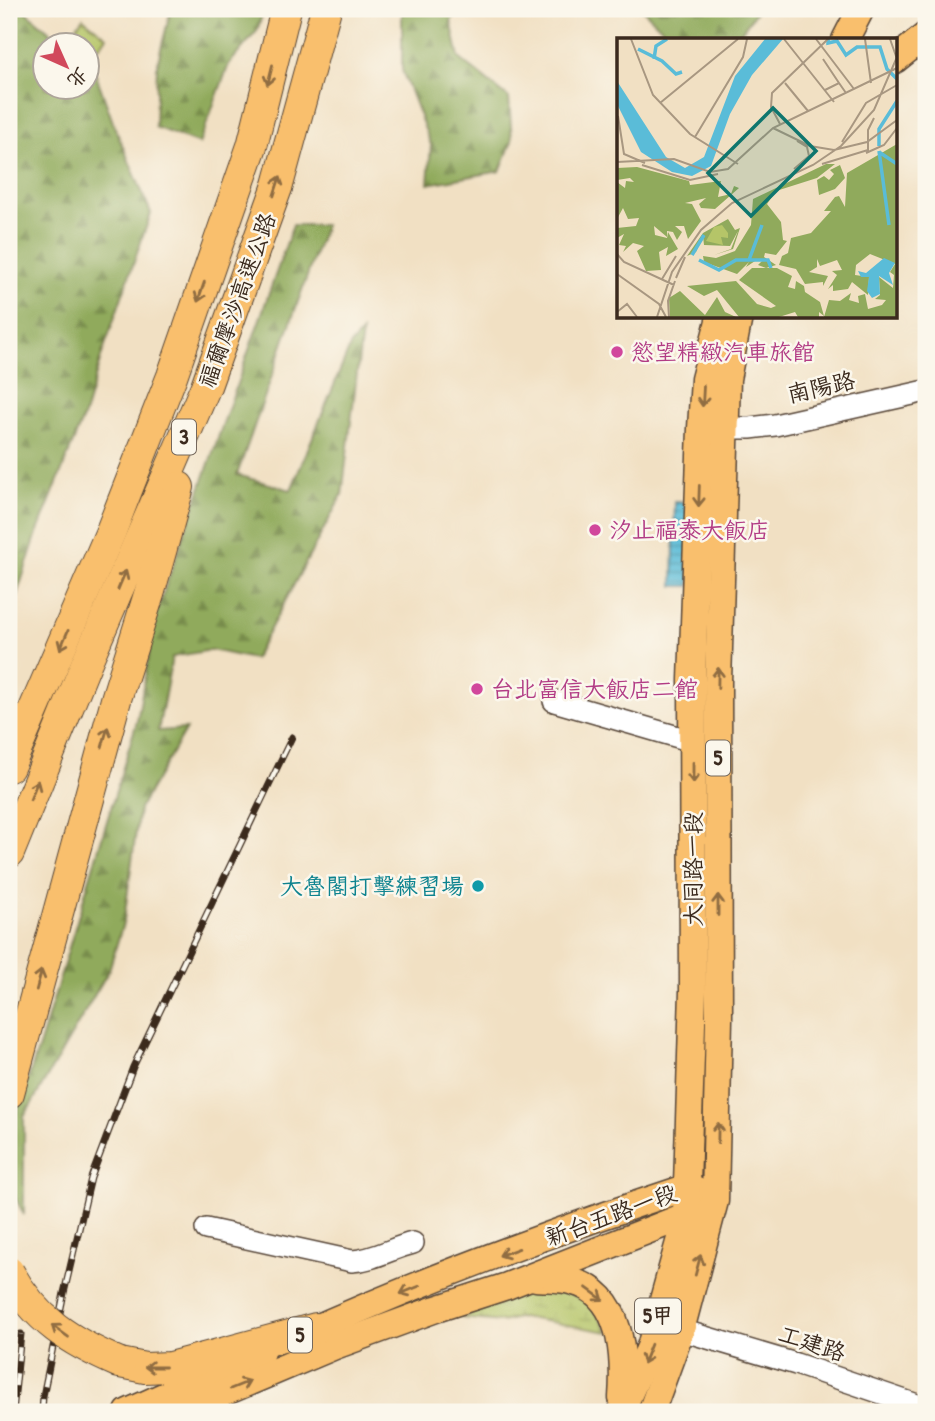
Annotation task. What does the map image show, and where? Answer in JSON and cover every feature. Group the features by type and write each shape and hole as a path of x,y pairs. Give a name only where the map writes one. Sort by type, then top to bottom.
{"highway":[{"name":"福爾摩沙高速公路","path":"9,767 111,531 172,376 252,146 286,9"},
{"name":"福爾摩沙高速公路","path":"9,853 86,664 206,386 278,185 326,9"},
{"path":"9,1093 66,876 150,591 206,386"},
{"path":"9,1272 19,1291 49,1323 81,1346 120,1363 145,1368 170,1367 316,1328"}],"main road":[{"path":"846,38 861,9"},
{"path":"897,58 926,34"},
{"name":"大同路一段","path":"621,1412 650,1347 686,1217 694,902 692,672 701,428 704,379 720,318"},
{"name":"大同路一段","path":"650,1412 681,1330 715,1201 719,1019 718,682 727,379 739,318"},
{"name":"新台五路一段","path":"128,1412 316,1328 474,1265 688,1187 715,1201"},
{"name":"新台五路一段","path":"178,1412 335,1346 531,1277 686,1217 715,1201"},
{"path":"531,1277 575,1282 600,1294 610,1308 624,1373 621,1412"}],"street":[{"name":"南陽路","path":"701,428 775,425 926,391"},
{"path":"554,701 692,741"},
{"path":"206,1229 352,1261 376,1257 413,1243"},
{"name":"工建路","path":"681,1330 796,1364 926,1408"}],"green space":[{"path":"9,9 23,9 50,32 32,32 32,102 102,102 102,92 151,213 102,354 84,415 36,536 9,619"},
{"path":"171,9 264,9 257,31 229,64 199,144 155,127 157,65"},
{"path":"402,9 459,9 451,21 459,58 509,98 512,141 500,171 428,184 431,145 402,70"},
{"path":"642,9 758,9 736,38 672,38"},
{"path":"83,18 101,32 72,32"},
{"path":"293,225 325,225 237,475 291,490 351,344 362,332 342,495 254,659 211,650 172,657 158,731 186,729 139,809 124,920 109,970 24,1117 24,1215 9,1185 10,1131 40,1044 137,721 156,614"},
{"path":"546,1287 584,1300 595,1311 608,1332 521,1317 502,1322 461,1318 519,1293"}],"water":[{"path":"675,502 694,503 690,586 673,586"}],"railway":[{"path":"42,1412 64,1293 91,1178 133,1067 292,737"},
{"path":"13,1412 21,1334"}],"place":[{"name":"慾望精緻汽車旅館","path":"617,352"},
{"name":"汐止福泰大飯店","path":"595,530"},
{"name":"台北富信大飯店二館","path":"477,689"},
{"name":"大魯閣打擊練習場","path":"478,886"}]}
